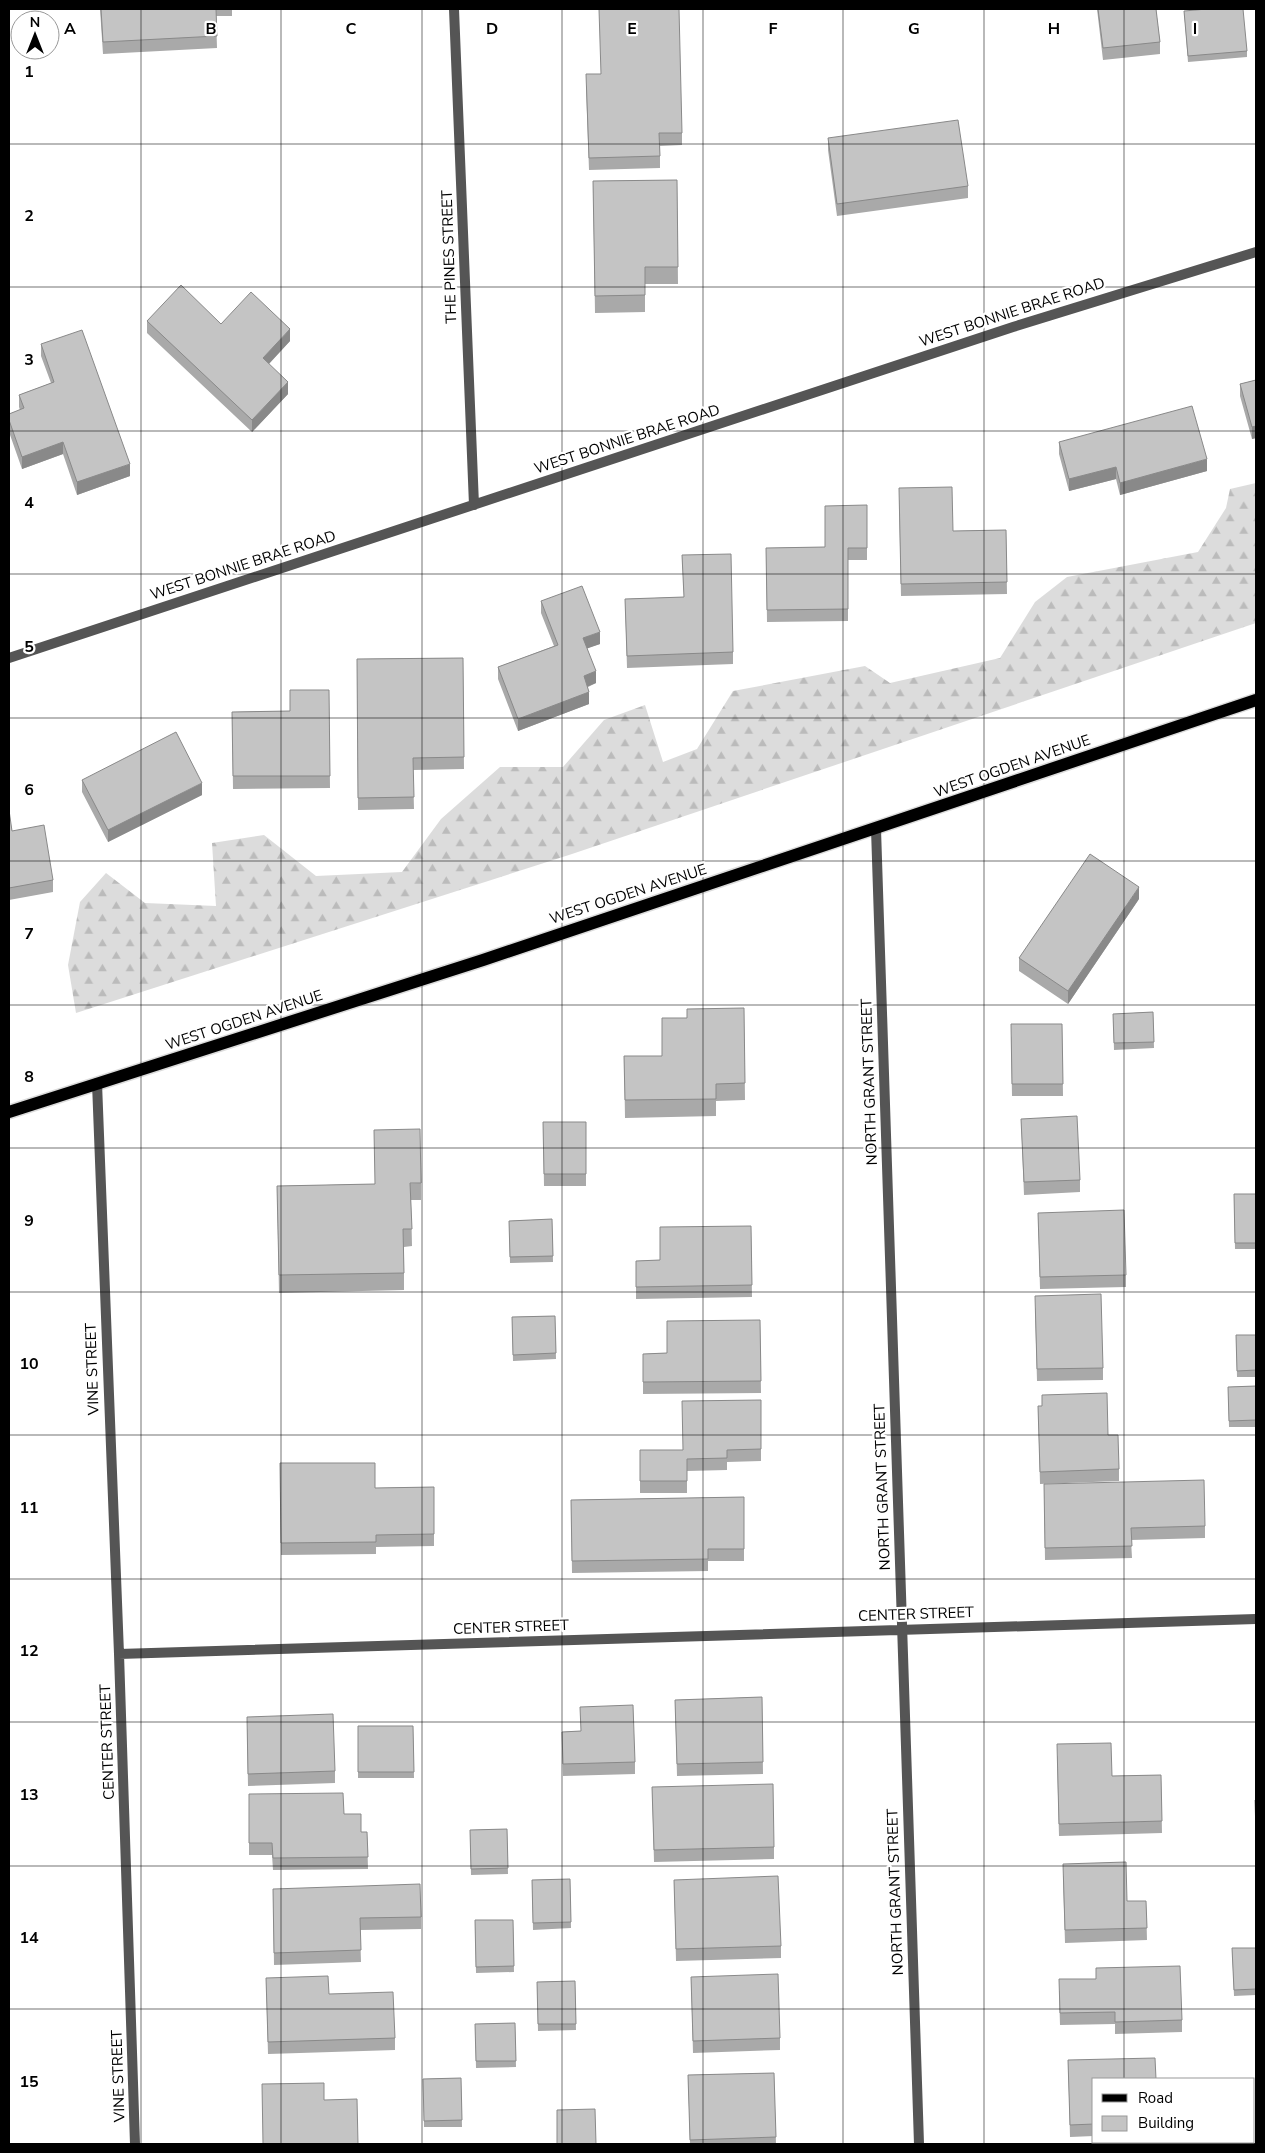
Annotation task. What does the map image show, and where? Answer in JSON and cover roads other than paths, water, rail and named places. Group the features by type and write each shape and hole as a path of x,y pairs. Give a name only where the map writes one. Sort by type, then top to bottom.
{"main road":[{"name":"WEST OGDEN AVENUE","path":"9,1112 474,963 1256,700"}],"street":[{"name":"THE PINES STREET","path":"454,9 474,505"},
{"name":"WEST BONNIE BRAE ROAD","path":"9,658 1013,327 1256,252"},
{"name":"NORTH GRANT STREET","path":"876,829 919,2144"},
{"name":"VINE STREET","path":"97,1083 119,1654"},
{"name":"CENTER STREET","path":"131,2006 119,1654 1256,1619"},
{"name":"VINE STREET","path":"131,2006 135,2144"}]}
